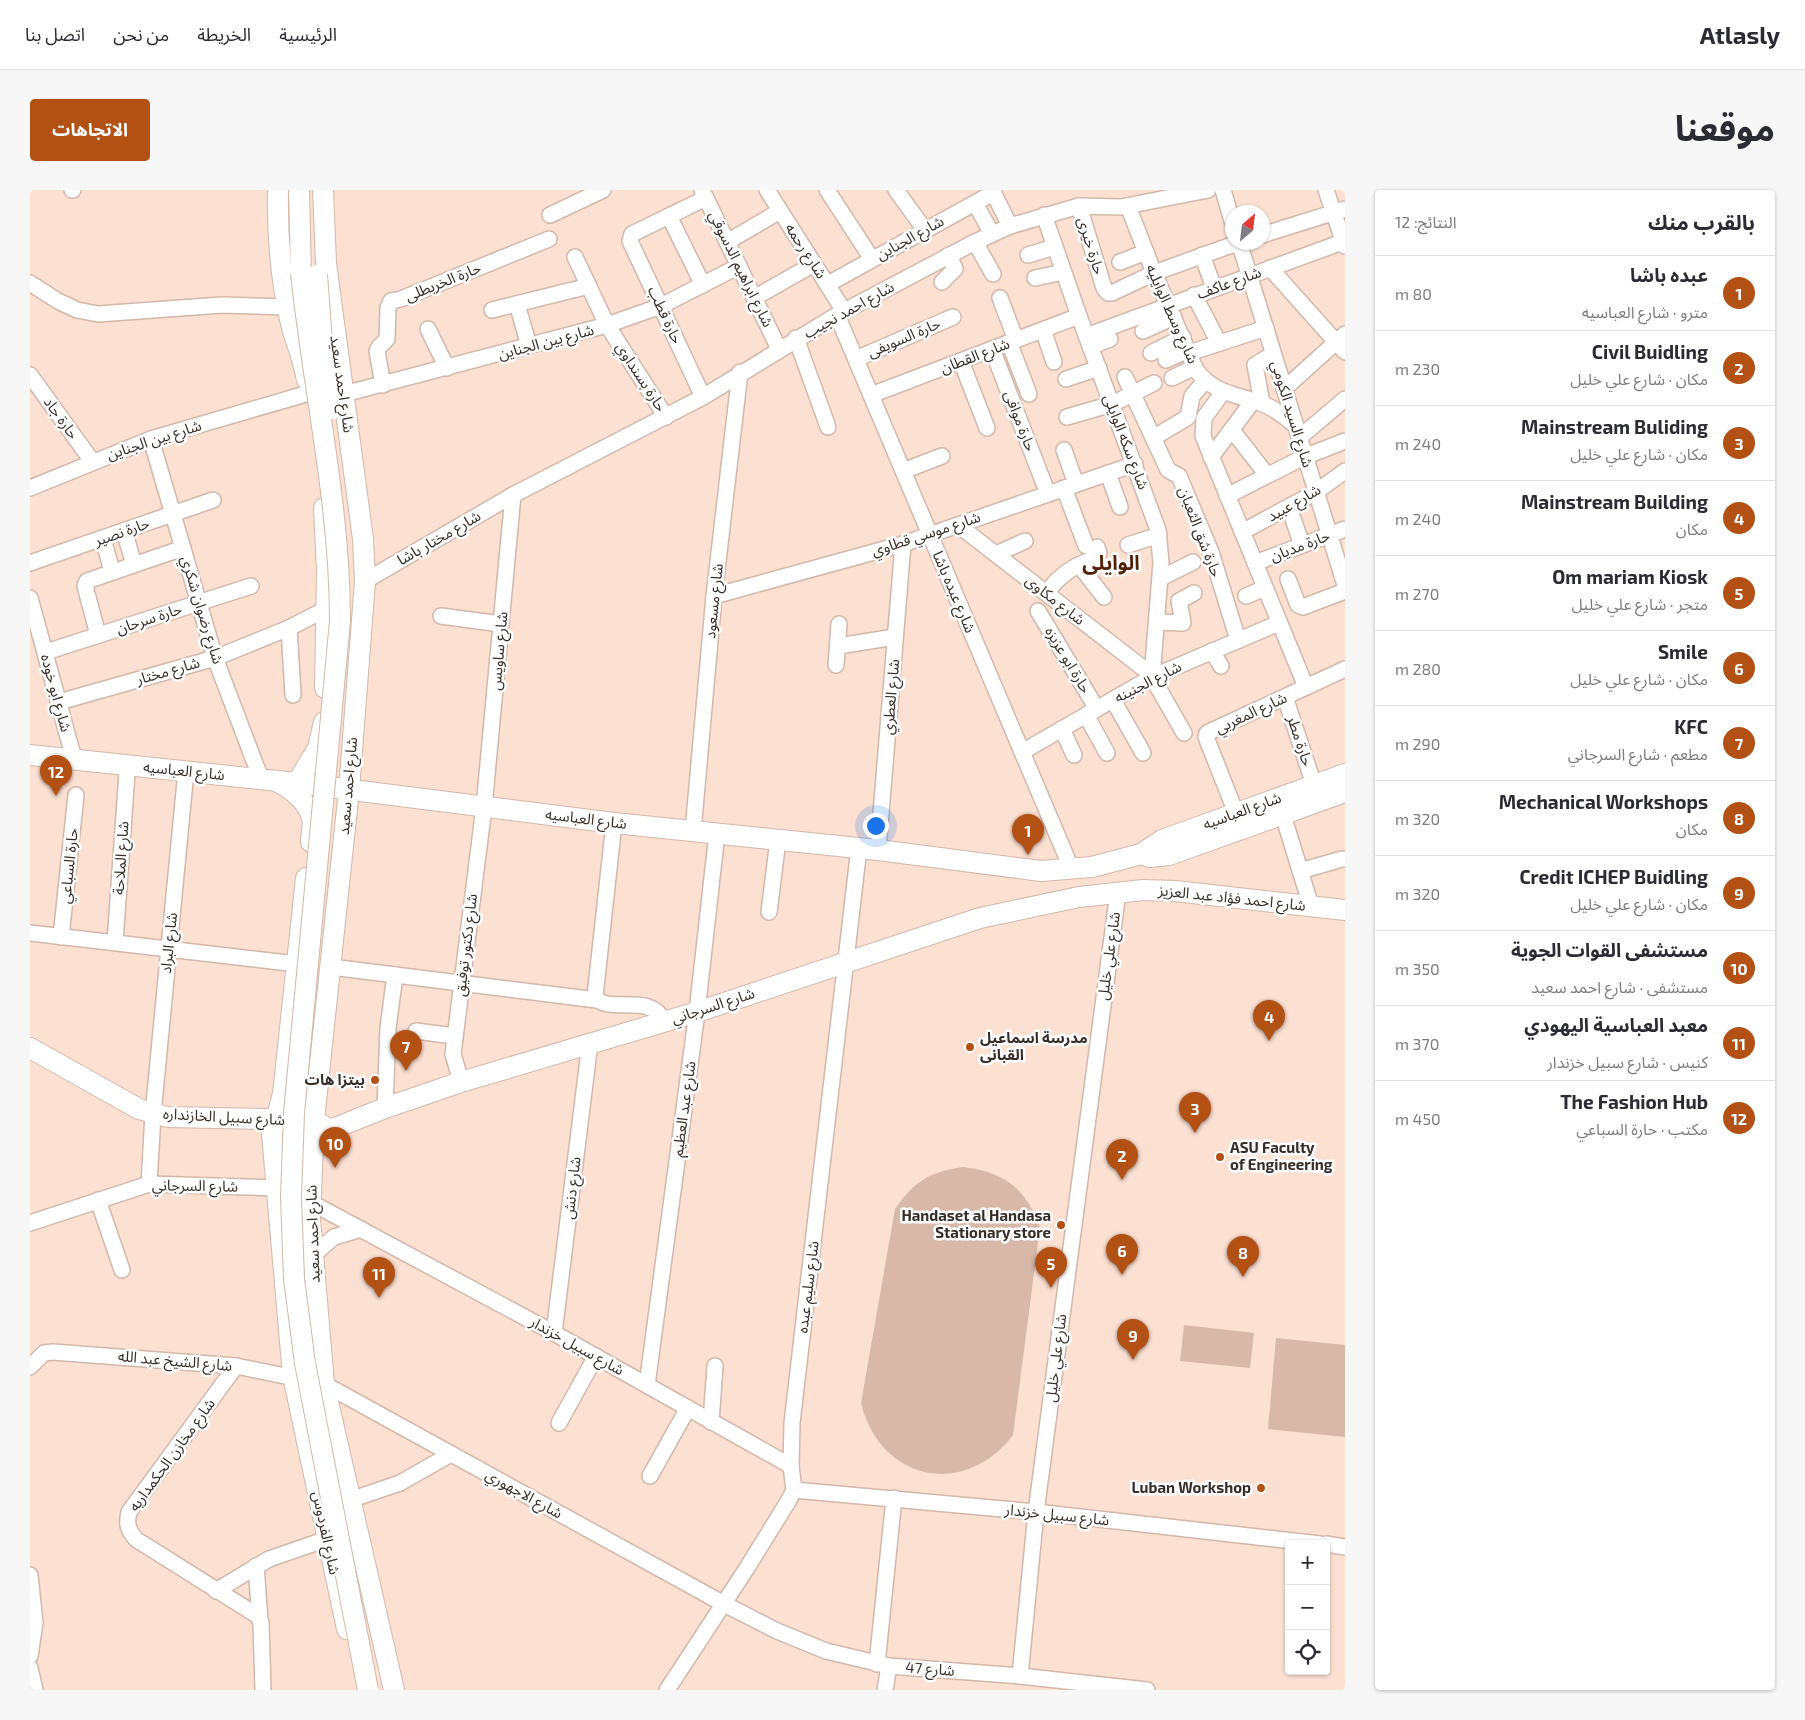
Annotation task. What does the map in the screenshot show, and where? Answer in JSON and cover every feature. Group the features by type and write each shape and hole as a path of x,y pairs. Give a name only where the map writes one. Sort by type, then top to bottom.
{"main road":[{"name":"شارع احمد سعيد","path":"278,190 278,228 288,307 308,389 323,502 328,608 324,727 318,748 298,783"},
{"path":"299,190 309,274 322,341 344,499 348,555 348,621 300,1114 297,1180 299,1280 310,1362 362,1637 375,1690"},
{"path":"316,190 309,274 312,374 329,464 340,586 340,621 294,1113 291,1197 294,1271 305,1363 368,1690"},
{"name":"شارع احمد سعيد","path":"323,190 326,263 363,539 365,581 349,790 314,1120 310,1202 312,1256 324,1384"},
{"path":"339,360 329,378 321,381 313,380 308,389 316,390 325,386 335,386 344,393"},
{"path":"325,716 334,726 341,728 355,711"},
{"name":"شارع العباسيه","path":"30,755 298,783 614,823 869,849 1041,871 1076,870 1141,854 1162,840 1345,774"},
{"name":"شارع احمد سعيد","path":"269,780 299,796 313,820 284,1094 272,1134 276,1188 282,1228 293,1376"},
{"name":"شارع العباسيه","path":"1141,854 1150,857 1169,855 1283,816 1345,792"},
{"path":"1076,870 1089,876 1091,885 1087,893 1079,896"},
{"name":"شارع احمد فؤاد عبد العزيز","path":"1118,892 1174,891 1345,910"},
{"name":"شارع السرجاني","path":"314,1120 330,1130 384,1108 461,1082 697,1012 965,922 1079,896 1118,892"},
{"name":"شارع سبيل الخازنداره","path":"30,1048 139,1109 153,1114 167,1117 275,1121 314,1120"},
{"name":"شارع الفردوس","path":"293,1376 360,1690"},
{"name":"شارع الفردوس","path":"324,1384 394,1690"}],"street":[{"name":"شارع رحمه","path":"768,190 828,284 840,313"},
{"path":"827,190 872,259"},
{"name":"شارع احمد نجيب","path":"513,496 666,417 840,313 974,242 1010,226 1085,200 1114,208 1203,190"},
{"path":"1223,190 1227,205"},
{"path":"1326,190 1339,211 1345,243"},
{"path":"550,215 597,191"},
{"path":"897,191 926,230"},
{"path":"993,191 1010,226"},
{"name":"شارع الجناين","path":"828,284 993,191"},
{"path":"703,284 669,216 704,194"},
{"name":"شارع ابراهيم الدسوقي","path":"704,194 779,348"},
{"name":"حارة خيرى","path":"1085,200 1106,292 1112,293 1154,273"},
{"path":"975,202 992,234"},
{"name":"شارع وسط الوايليه","path":"1128,206 1154,273 1189,352 1205,381 1222,392 1258,402 1295,435"},
{"path":"727,242 780,211"},
{"path":"1270,233 1339,211"},
{"name":"شارع سكه الوايلى","path":"1044,215 1078,316 1135,464 1158,535 1161,578 1152,676"},
{"name":"حارة قطب","path":"669,216 632,234 630,241 703,396"},
{"name":"حارة الخربطلى","path":"383,385 378,347 387,339 388,308 391,301 401,299 549,239"},
{"path":"974,242 993,274"},
{"name":"شارع عاكف","path":"1088,341 1171,310 1194,295 1345,243"},
{"path":"1028,255 1054,247"},
{"path":"1154,273 1225,247"},
{"name":"شارع السيد الكومي","path":"1241,250 1274,354 1295,435 1316,492 1329,535 1341,555 1345,585"},
{"path":"1120,262 1146,252"},
{"path":"1202,254 1214,288"},
{"path":"942,282 955,269 949,255"},
{"name":"حارة بسنداوي","path":"575,257 608,325 666,417"},
{"path":"754,298 814,264"},
{"name":"شارع بين الجناين","path":"344,393 383,385 608,325 661,306 739,266"},
{"path":"1270,268 1342,343 1284,389"},
{"path":"1035,278 1063,272"},
{"path":"30,283 58,302 77,310 98,314 222,305 288,307"},
{"path":"492,310 589,286"},
{"path":"1194,295 1219,343"},
{"path":"1000,298 1030,394"},
{"path":"517,304 529,346"},
{"path":"1143,331 1171,310"},
{"name":"شارع عبده باشا","path":"840,313 856,359 1022,752 1076,870"},
{"name":"شارع القطان","path":"871,395 1078,316"},
{"name":"حارة السويفى","path":"856,359 953,317"},
{"path":"1166,360 1266,328"},
{"path":"428,329 447,368"},
{"path":"1042,330 1054,362"},
{"path":"796,338 828,428"},
{"path":"1088,341 1110,339"},
{"name":"حارة موافى","path":"992,349 1048,494"},
{"path":"1151,353 1189,352"},
{"path":"1172,378 1189,352"},
{"path":"1211,457 1232,430 1258,402 1255,365 1274,354"},
{"path":"961,361 987,428"},
{"path":"1066,379 1098,368"},
{"name":"شارع مسعود","path":"693,831 714,596 740,372"},
{"name":"حارة جاد","path":"30,376 36,395 92,461"},
{"name":"حارة شق الثعبان","path":"1125,377 1168,470 1179,476 1211,552 1238,640"},
{"path":"1153,438 1188,417 1192,396 1205,381"},
{"path":"1067,416 1112,404 1154,383"},
{"name":"شارع بين الجناين","path":"30,488 92,461 151,439 308,389"},
{"path":"1222,392 1202,423 1203,436 1306,688"},
{"path":"1295,435 1344,403"},
{"path":"1232,430 1267,475"},
{"name":"شارع رضوان شكري","path":"151,439 216,658 269,780"},
{"path":"1227,496 1304,457 1342,448"},
{"path":"1048,594 1054,584 1079,565 1097,557 1099,553 1091,547 1070,486 1064,450"},
{"path":"903,471 942,456"},
{"name":"شارع موسي قطاوي","path":"714,596 903,544 1135,464"},
{"name":"شارع عبيد","path":"1242,532 1316,492 1345,471"},
{"path":"1108,473 1120,506"},
{"name":"شارع مختار باشا","path":"365,581 513,496"},
{"name":"شارع ساويس","path":"484,807 513,496"},
{"name":"حارة نصير","path":"30,563 213,500"},
{"path":"1289,507 1302,545"},
{"name":"شارع مكاوى","path":"958,524 1152,676"},
{"name":"حارة مديان","path":"1255,563 1345,528"},
{"path":"124,531 134,564"},
{"path":"1128,545 1158,535"},
{"path":"103,538 112,572"},
{"path":"996,554 1025,541"},
{"name":"شارع العطري","path":"869,849 895,637 903,544"},
{"path":"98,635 85,586 87,580 183,548"},
{"path":"1161,578 1193,562"},
{"path":"1079,565 1104,596"},
{"path":"1288,579 1298,605 1303,607 1345,591"},
{"name":"حارة سرحان","path":"46,652 252,586"},
{"path":"1246,596 1265,588"},
{"path":"1157,622 1188,622 1179,600 1194,593"},
{"name":"شارع ابو خوده","path":"30,598 33,616 46,652 74,759"},
{"name":"شارع مختار","path":"59,702 216,658 288,628 328,608"},
{"name":"حارة ابو عزيزه","path":"1038,611 1092,712 1107,753"},
{"path":"442,616 501,624"},
{"name":"شارع الجنينه","path":"1022,752 1152,676 1280,623"},
{"path":"836,665 839,624"},
{"path":"288,628 293,695"},
{"path":"838,646 895,637"},
{"path":"1212,651 1221,666"},
{"name":"شارع المغربي","path":"1236,813 1207,735 1345,669"},
{"path":"1152,676 1184,733"},
{"name":"حارة مطر","path":"1285,697 1314,784"},
{"path":"1113,700 1143,753"},
{"path":"1062,729 1074,755"},
{"name":"شارع البراد","path":"149,1184 153,1114 186,771"},
{"name":"شارع الملاحة","path":"115,942 127,773"},
{"name":"حارة السباعي","path":"61,937 76,795"},
{"name":"شارع دكتور توفيق","path":"461,1082 454,1061 454,1036 484,807"},
{"path":"1283,816 1310,906"},
{"path":"598,1000 596,996 614,823"},
{"name":"شارع عبد العظيم","path":"647,1385 697,1012 717,833"},
{"path":"769,912 778,840"},
{"name":"شارع سليم عبده","path":"794,1490 791,1466 792,1423 846,962 869,849"},
{"path":"1300,871 1342,859"},
{"name":"شارع علي خليل","path":"1020,1676 1036,1512 1118,892"},
{"path":"30,933 297,964"},
{"path":"331,968 461,982 650,1007 659,1012 663,1022"},
{"path":"384,1108 388,1028 395,975"},
{"path":"416,1031 454,1036"},
{"name":"شارع دنش","path":"554,1333 590,1043"},
{"name":"شارع السرجاني","path":"30,1223 149,1184 276,1188"},
{"path":"98,1200 122,1270"},
{"name":"شارع سبيل خزندار","path":"310,1202 596,1356 791,1466"},
{"path":"312,1256 334,1237 361,1229"},
{"name":"شارع الشيخ عبد الله","path":"30,1367 44,1353 53,1352 236,1366 293,1376 324,1384"},
{"path":"559,1424 596,1356"},
{"name":"شارع مخازن الحكمداريه","path":"236,1366 129,1512 126,1522 130,1532 137,1540 260,1620"},
{"path":"711,1422 715,1366"},
{"name":"شارع الاجهوري","path":"324,1384 724,1604"},
{"path":"650,1476 688,1408"},
{"path":"350,1500 400,1483 451,1454"},
{"path":"667,1690 724,1604 794,1490"},
{"name":"شارع سبيل خزندار","path":"794,1490 1036,1512 1285,1540"},
{"path":"885,1690 882,1665 894,1498"},
{"path":"216,1591 256,1566 327,1539"},
{"path":"1330,1544 1345,1546"},
{"path":"256,1566 262,1690"},
{"path":"30,1576 34,1623 30,1656"},
{"name":"شارع 47","path":"724,1604 802,1642 826,1651 882,1665 1020,1676 1147,1690"},
{"path":"30,1668 35,1690"}],"shaded area":[{"path":"963,1167 991,1173 1012,1184 1028,1202 1040,1227 1013,1435 993,1455 971,1468 948,1474 926,1472 905,1464 886,1450 871,1429 861,1403 895,1209 909,1191 924,1179 941,1172"},
{"path":"1184,1325 1254,1333 1250,1368 1180,1361"},
{"path":"1276,1338 1345,1345 1345,1437 1268,1429"}],"place":[{"name":"The Fashion Hub","path":"56,796"},
{"name":"عبده باشا","path":"1028,855"},
{"name":"Mainstream Building","path":"1269,1041"},
{"name":"مدرسة اسماعيل القبانى","path":"970,1047"},
{"name":"KFC","path":"406,1071"},
{"name":"بيتزا هات","path":"375,1080"},
{"name":"Mainstream Buliding","path":"1195,1133"},
{"name":"ASU Faculty of Engineering","path":"1220,1157"},
{"name":"مستشفى القوات الجوية","path":"335,1168"},
{"name":"Civil Buidling","path":"1122,1180"},
{"name":"Handaset al Handasa Stationary store","path":"1061,1225"},
{"name":"Smile","path":"1122,1275"},
{"name":"Mechanical Workshops","path":"1243,1277"},
{"name":"Om mariam Kiosk","path":"1051,1288"},
{"name":"معبد العباسية اليهودي","path":"379,1298"},
{"name":"Credit ICHEP Buidling","path":"1133,1360"},
{"name":"Luban Workshop","path":"1261,1488"}],"district":[{"name":"الوايلى","path":"1111,563"}]}
